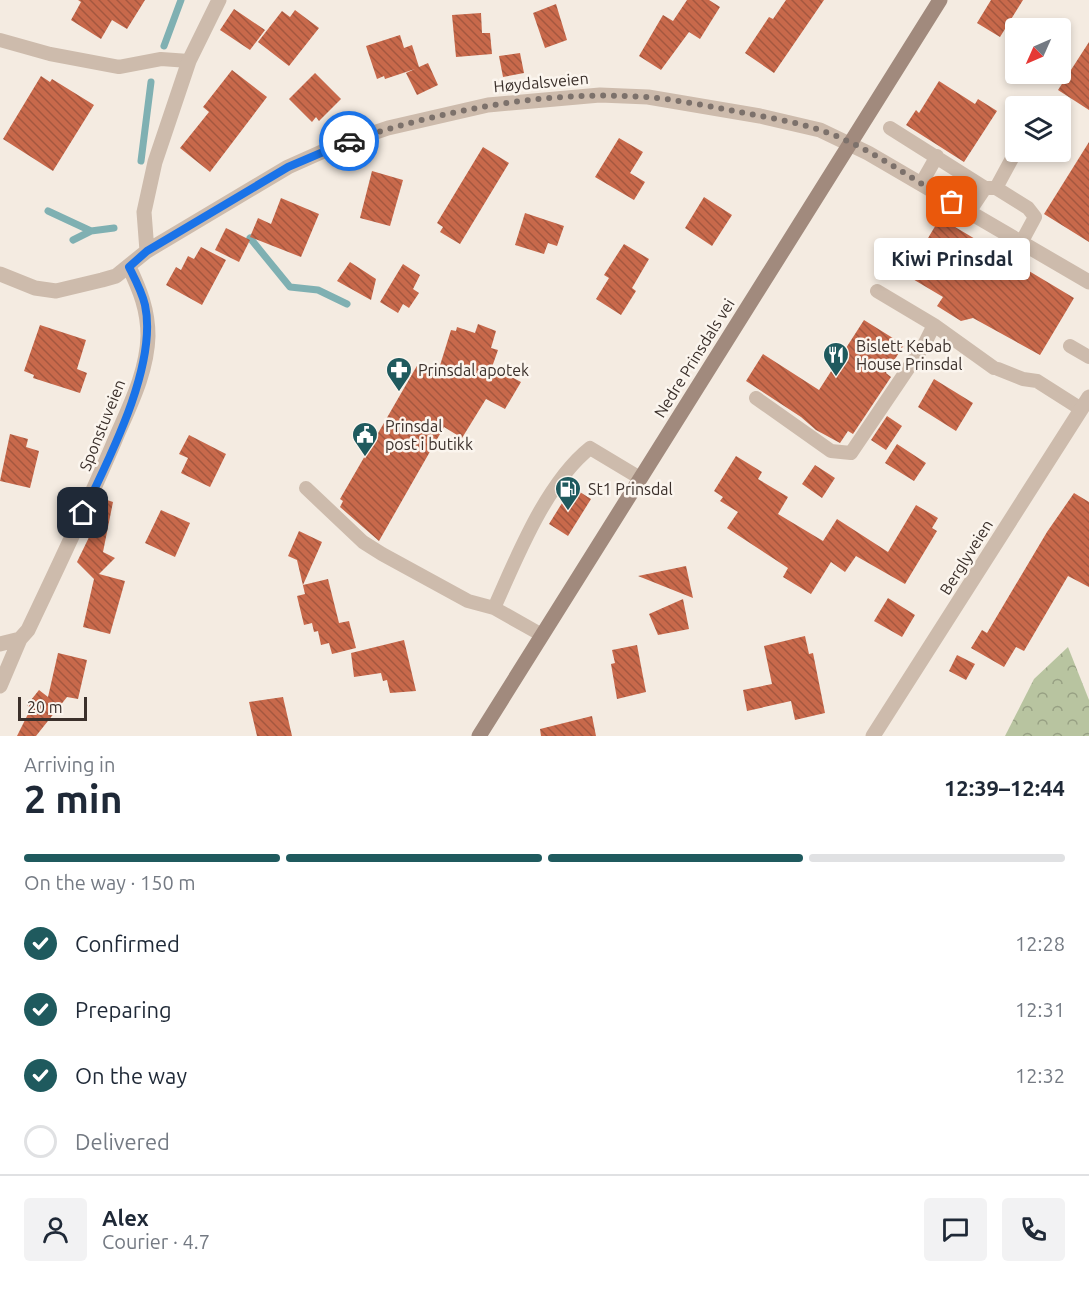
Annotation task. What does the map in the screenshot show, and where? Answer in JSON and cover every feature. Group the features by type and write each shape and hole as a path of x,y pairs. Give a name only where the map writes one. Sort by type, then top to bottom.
{"main road":[{"name":"Nedre Prinsdals vei","path":"479,736 940,0"}],"street":[{"path":"147,251 144,212 155,162 189,61 219,0"},
{"name":"Høydalsveien","path":"0,274 35,288 56,291 116,276 147,251 288,167 335,146 388,128 488,105 600,95 648,97 781,120 820,130 921,184 1089,282"},
{"name":"Sponstuveien","path":"0,686 20,639 28,630 92,494 143,369 148,338 145,305 129,267"},
{"name":"Berglyveien","path":"873,736 1051,460 1085,403"},
{"path":"0,644 20,639"}],"lane":[{"path":"0,40 50,54 119,67 161,59 189,61"},
{"path":"890,128 1028,208 1035,217 1021,243"},
{"path":"921,184 937,156"},
{"path":"969,212 1009,162"},
{"path":"877,291 934,325 996,368 1023,379 1037,381 1085,403"},
{"path":"756,398 831,451 851,453 924,345 934,325"},
{"path":"1070,346 1089,357"},
{"path":"494,608 539,516 574,461 590,448 640,478"},
{"path":"306,488 372,548 468,601 494,608 542,635"}],"green space":[{"path":"1068,647 1089,700 1089,736 1005,736 1034,679"}],"building":[{"path":"78,0 145,0 127,29 112,20 101,39 71,20 81,2"},
{"path":"687,0 709,0 720,7 700,39 689,32 661,70 639,56 663,15 673,21"},
{"path":"786,0 824,0 774,73 745,53 769,17 773,19"},
{"path":"991,0 1023,0 1012,18 1005,18 1005,29 1000,37 977,23"},
{"path":"556,4 567,40 545,48 533,13"},
{"path":"234,9 265,30 250,50 220,30"},
{"path":"295,10 319,28 289,66 258,42 282,11 290,17"},
{"path":"481,13 482,33 490,33 492,54 456,57 452,15"},
{"path":"400,35 404,48 412,45 419,67 428,63 438,85 417,95 406,73 415,69 385,79 384,76 377,79 366,46"},
{"path":"1089,42 1089,110 1071,98 1071,96 1058,90 1062,84 1071,84 1071,70"},
{"path":"520,53 524,73 503,77 499,56"},
{"path":"232,70 267,97 210,172 180,148 209,112 203,107"},
{"path":"315,73 341,99 319,121 316,117 312,122 289,99"},
{"path":"41,76 50,82 52,79 94,105 53,171 3,139"},
{"path":"939,81 975,104 978,99 997,111 964,162 906,125 916,110 919,113"},
{"path":"619,138 643,152 630,173 645,182 634,200 595,177"},
{"path":"1089,142 1089,242 1044,214"},
{"path":"483,147 509,163 460,244 440,232 443,227 437,223"},
{"path":"372,171 403,180 390,226 360,218"},
{"path":"704,197 732,215 712,246 685,228"},
{"path":"281,198 319,214 301,257 250,237 258,218 271,224"},
{"path":"525,213 564,226 557,246 548,243 544,254 515,245"},
{"path":"940,218 1074,298 1040,355 973,318 961,321 937,306 943,297 906,275"},
{"path":"226,228 250,240 239,262 215,250"},
{"path":"624,244 649,259 632,288 636,291 621,315 596,299 609,278 604,275"},
{"path":"201,247 226,260 202,305 166,285 176,267 181,270 188,256 194,259"},
{"path":"350,262 376,279 371,300 337,281"},
{"path":"403,264 420,275 413,289 419,293 409,308 403,304 398,313 380,302"},
{"path":"864,320 904,345 886,373 891,377 853,434 848,431 840,443 816,430 801,417 746,381 763,354 819,390"},
{"path":"478,324 496,331 491,348 498,350 492,367 521,382 505,409 486,399 462,438 444,427 379,541 340,507 343,501 340,499 418,364 437,375 451,330 456,331 457,327 475,333"},
{"path":"40,325 86,340 77,369 87,373 80,393 33,378 34,375 24,371"},
{"path":"934,379 973,403 956,431 918,407"},
{"path":"887,416 902,426 886,450 871,440"},
{"path":"10,434 28,439 26,447 39,451 30,488 0,481"},
{"path":"189,435 226,454 210,487 181,473 188,458 179,454"},
{"path":"897,444 926,463 914,481 885,463"},
{"path":"736,456 762,472 758,479 788,497 778,514 823,541 837,519 888,552 916,505 938,518 932,528 937,531 905,584 856,556 845,572 831,562 811,594 783,577 788,568 727,528 738,512 720,501 723,497 714,491"},
{"path":"815,465 835,478 822,498 802,484"},
{"path":"572,487 591,499 568,536 549,524"},
{"path":"1074,493 1089,502 1089,587 1068,576 1024,651 1016,647 1004,667 971,648 982,630 987,633 1047,532"},
{"path":"107,500 113,502 103,552 115,558 99,574 125,581 110,634 83,627 94,579 77,562"},
{"path":"161,510 190,523 175,557 145,543"},
{"path":"299,531 322,542 303,585 328,579 339,623 349,621 356,648 332,654 329,643 321,645 318,631 314,632 312,623 304,625 297,596 305,594 297,560 288,556"},
{"path":"686,566 693,598 638,576"},
{"path":"888,598 915,615 902,637 874,621"},
{"path":"683,599 689,629 658,635 649,614"},
{"path":"805,636 809,654 813,653 825,713 795,720 791,701 747,711 743,690 772,684 764,646"},
{"path":"404,640 416,691 390,693 387,680 383,681 381,673 354,677 351,653"},
{"path":"637,645 646,692 617,699 611,664 615,663 612,650"},
{"path":"58,653 87,660 78,699 67,697 36,736 17,736 31,708 27,705 39,690 48,697"},
{"path":"957,655 975,664 966,680 949,671"},
{"path":"283,697 292,736 257,736 249,702"},
{"path":"592,716 596,736 541,736 540,729"}],"waterway":[{"path":"164,46 181,0"},
{"path":"141,161 151,82"},
{"path":"48,211 91,231 114,228"},
{"path":"73,240 91,231"},
{"path":"250,238 290,287 318,290 347,304"}],"way so far":[{"path":"349,141 388,128 488,105 544,98 600,95 648,97 760,116 820,130 868,153 952,202"}],"place":[{"name":"Kiwi Prinsdal","path":"952,202"},
{"name":"Bislett Kebab House Prinsdal","path":"836,378"},
{"name":"Prinsdal apotek","path":"399,393"},
{"name":"Prinsdal post i butikk","path":"365,458"},
{"name":"St1 Prinsdal","path":"568,512"}],"route":[{"path":"83,513 143,369 148,338 145,305 139,286 129,267 147,251 288,167 349,141"}]}
